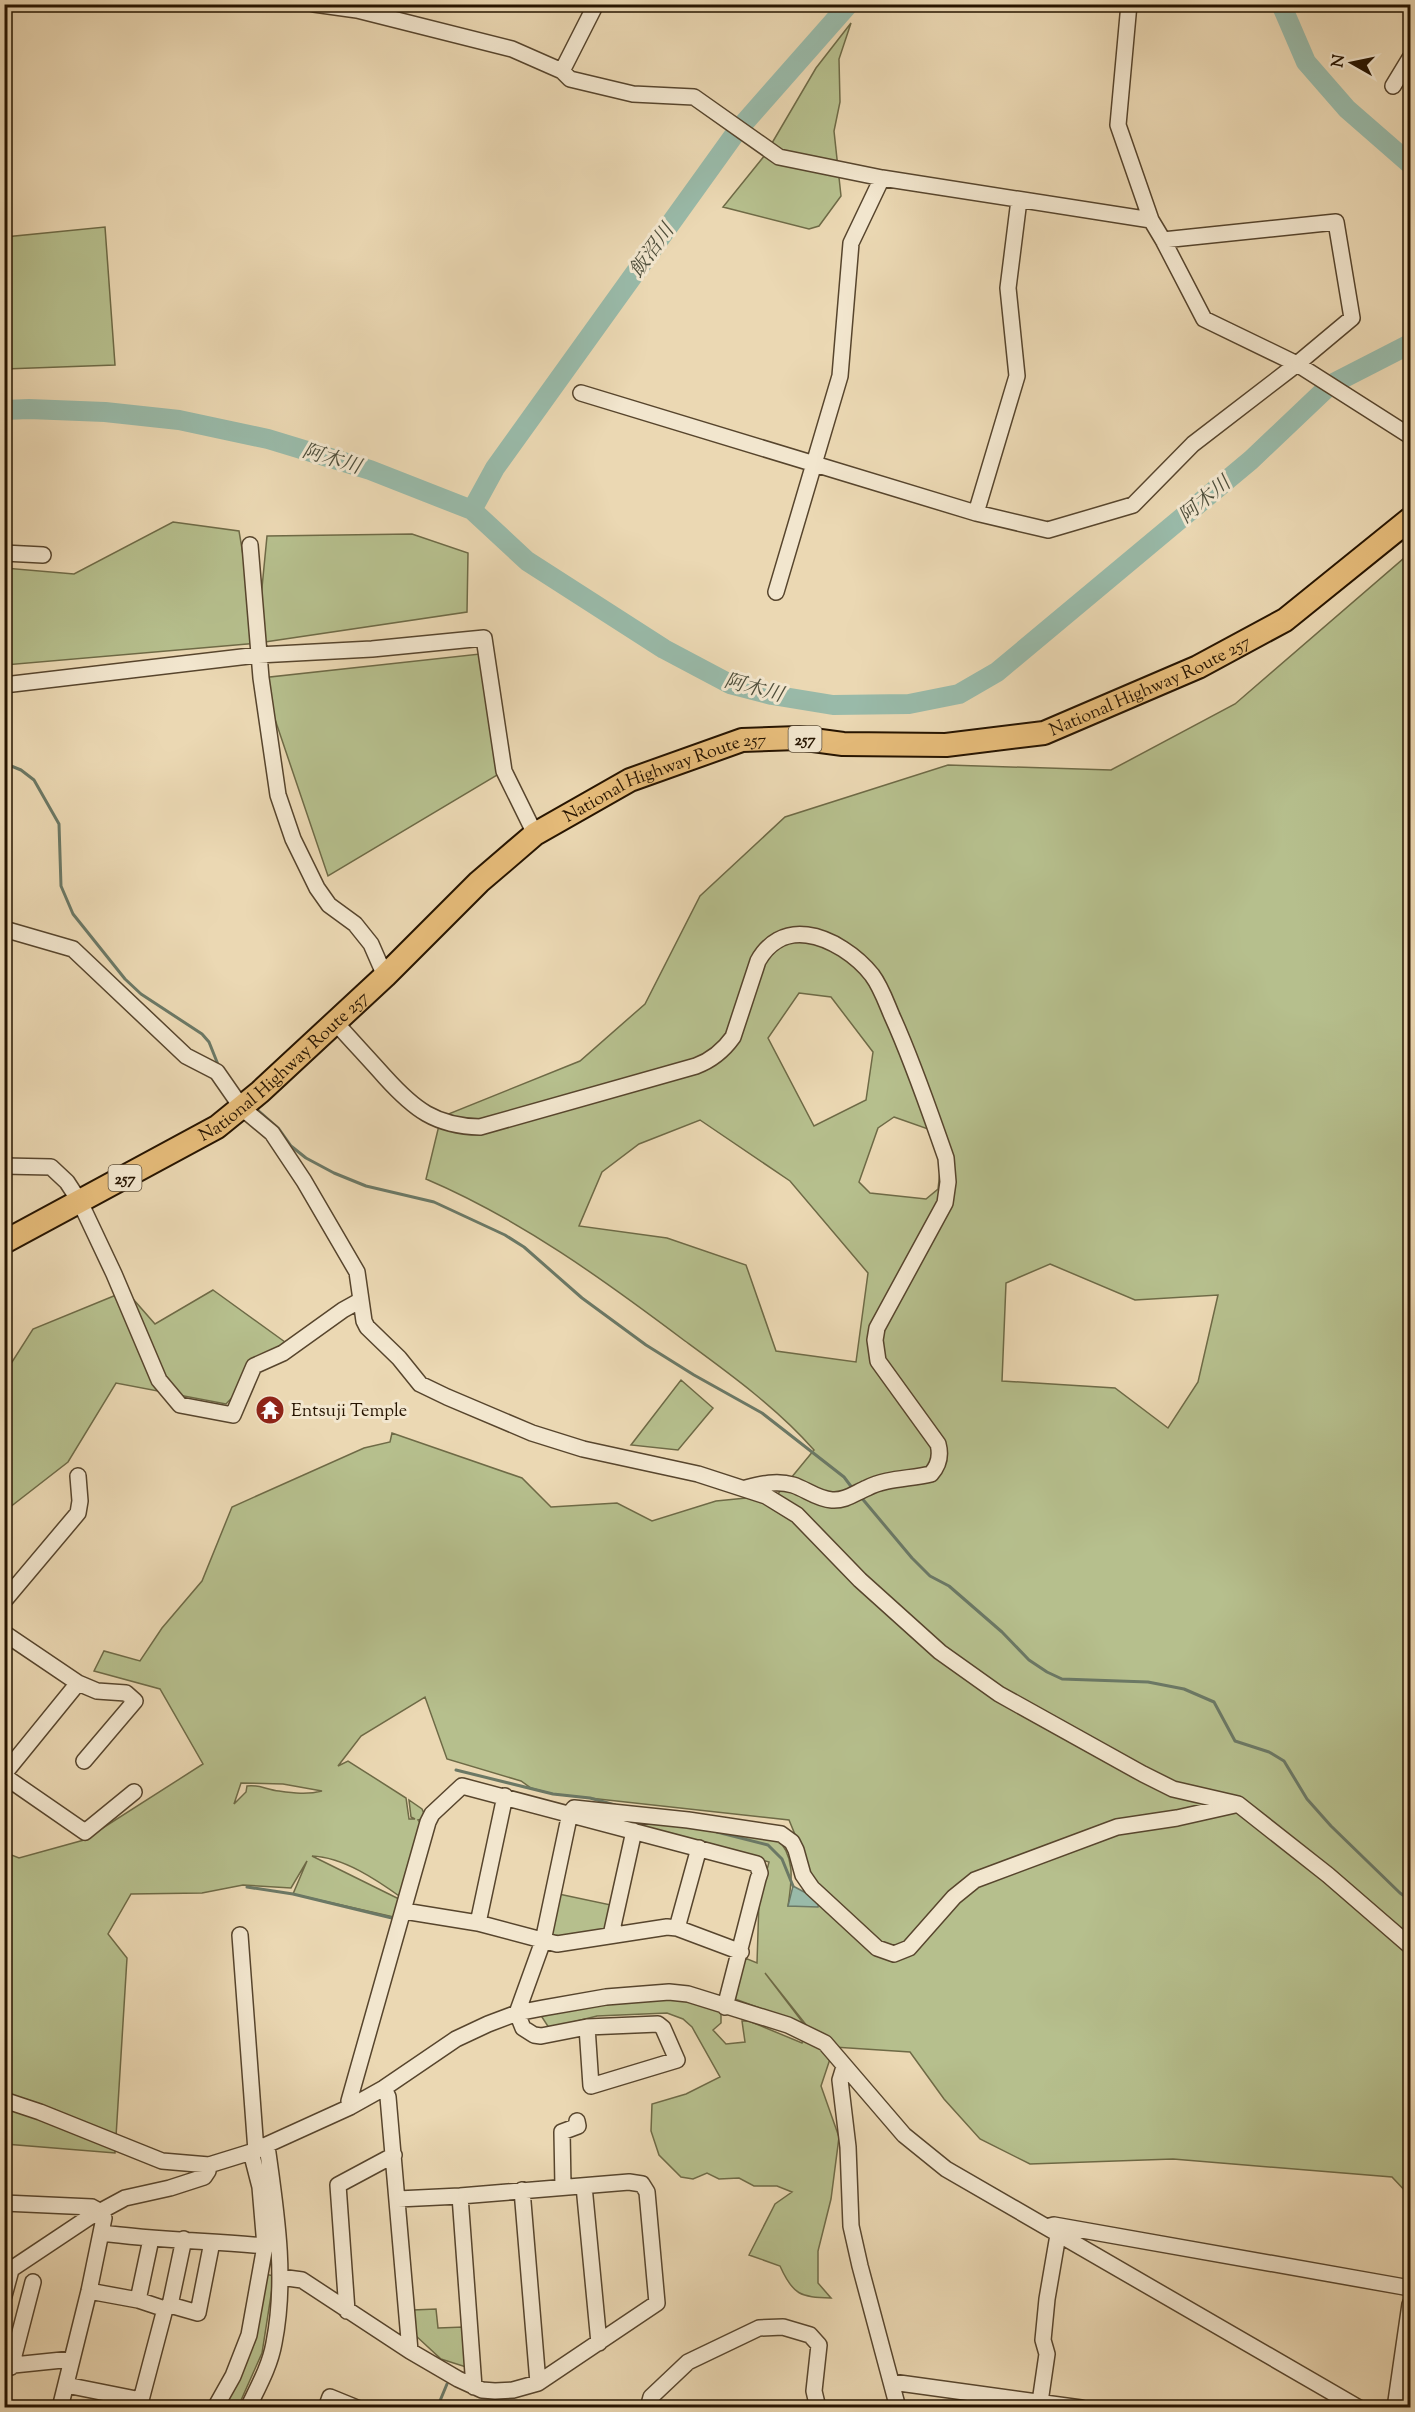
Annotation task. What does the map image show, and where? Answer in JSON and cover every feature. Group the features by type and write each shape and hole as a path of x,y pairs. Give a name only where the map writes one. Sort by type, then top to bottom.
{"highway":[{"name":"National Highway Route 257","path":"4,1242 217,1127 242,1108 336,1023 479,882 535,834 630,780 742,740 798,738 843,744 946,745 1044,733 1198,667 1286,620 1410,519"}],"street":[{"path":"314,4 357,7 512,50 562,71 570,79 633,94 694,97 779,157 882,178 1151,220"},
{"path":"562,71 596,4"},
{"path":"1129,4 1118,125 1151,220 1204,319 1297,364 1410,436"},
{"path":"1393,86 1410,57"},
{"path":"776,592 840,376 851,243 882,178"},
{"path":"976,513 1017,376 1008,288 1019,200"},
{"path":"581,393 976,513 1048,530 1133,505 1193,444 1297,364 1352,318 1336,222 1163,240"},
{"path":"250,545 258,654 278,795 293,839 317,888 329,905 355,924 371,944 385,976"},
{"path":"4,553 44,555"},
{"path":"4,685 258,654 372,649 484,638 504,771 535,834"},
{"path":"4,929 73,949 186,1056 217,1072 242,1108 272,1133 304,1181 357,1272 364,1321 367,1327 399,1358 420,1384 532,1433 583,1449 698,1474 766,1496 797,1515 860,1580 940,1653 999,1694 1173,1789 1238,1804 1328,1875 1410,1946"},
{"path":"336,1023 412,1106 431,1117 461,1125 480,1127 696,1066 712,1059 726,1047 733,1036 762,953 776,941 785,937 802,935 821,939 839,947 863,965 879,986 904,1041 946,1158 948,1182 945,1203 877,1328 875,1340 878,1361 938,1444 940,1451 938,1464 931,1474 882,1482 857,1493 832,1500 785,1483 762,1484 746,1488"},
{"path":"4,1166 51,1167 67,1182 80,1202 114,1274 159,1380 180,1405 233,1415 254,1366 284,1353 343,1310 361,1300"},
{"path":"4,1601 78,1513 80,1502 78,1476"},
{"path":"4,1633 78,1683 98,1691 126,1693 135,1701 84,1761"},
{"path":"78,1683 4,1775 85,1832 134,1792"},
{"path":"350,2107 349,2101 363,2050 432,1814 462,1786 752,1862 759,1867 759,1879 725,2007"},
{"path":"478,1923 506,1796"},
{"path":"587,2027 591,2086 677,2060 663,2028 658,2024 587,2027 554,2034 534,2035 523,2028 518,2013 543,1941 570,1813 574,1808 781,1833 792,1842 803,1875 812,1888 877,1947 894,1954 909,1948 954,1896 975,1880 1107,1830 1177,1818 1238,1804"},
{"path":"611,1935 634,1831"},
{"path":"677,1928 699,1848"},
{"path":"404,1911 478,1923 557,1944 667,1927 677,1928 741,1952"},
{"path":"215,2408 233,2376 249,2335 265,2246 240,1935"},
{"path":"4,2100 40,2112 162,2162 209,2165 258,2150 350,2107 384,2088 456,2039 518,2013 606,1997 669,1992 688,1994 788,2025 825,2043 843,2067 904,2135 927,2156 974,2187 1359,2408"},
{"path":"843,2067 840,2080 848,2147 851,2226 898,2408"},
{"path":"384,2088 388,2097 410,2351"},
{"path":"563,2187 562,2132 578,2126 577,2121"},
{"path":"248,2408 264,2374 274,2345 280,2277 278,2225 258,2150"},
{"path":"347,2311 338,2185 393,2155"},
{"path":"162,2162 169,2174 170,2188"},
{"path":"4,2296 8,2272 88,2218 125,2198 170,2188 204,2177 209,2165"},
{"path":"280,2277 302,2280 410,2351 474,2387 495,2391 513,2390 538,2383 657,2303 647,2192 642,2184 637,2182 398,2199"},
{"path":"584,2186 599,2343"},
{"path":"522,2190 538,2383"},
{"path":"460,2196 474,2387"},
{"path":"4,2203 92,2207 101,2212 104,2218 89,2291 60,2408"},
{"path":"1040,2402 1047,2354 1043,2340 1054,2225 1410,2288"},
{"path":"101,2233 151,2239 184,2239 265,2246"},
{"path":"138,2300 151,2239"},
{"path":"66,2385 141,2400 168,2307 184,2239"},
{"path":"89,2291 198,2313 213,2242"},
{"path":"33,2282 8,2367 72,2359"},
{"path":"1395,2408 1410,2304"},
{"path":"648,2408 651,2397 688,2362 759,2328 783,2327 810,2335 819,2345 814,2391 818,2408"},
{"path":"892,2382 1081,2408"},
{"path":"326,2408 330,2397 357,2408"}],"green space":[{"path":"851,23 839,59 840,102 834,131 841,196 819,226 809,229 723,207 765,155 816,68"},
{"path":"105,227 115,365 5,369 5,237"},
{"path":"173,522 239,531 257,639 267,536 412,534 468,553 467,612 258,643 5,665 5,568 74,574"},
{"path":"1410,553 1410,2196 1392,2177 1173,2159 1030,2164 980,2139 944,2099 910,2052 834,2047 821,2086 839,2137 831,2199 818,2251 818,2283 831,2298 812,2297 799,2292 789,2283 780,2266 749,2255 775,2204 792,2192 777,2186 754,2186 739,2178 719,2179 707,2173 693,2179 681,2177 659,2155 651,2131 652,2104 686,2094 720,2077 692,2027 683,2019 667,2013 597,2016 549,2028 540,2014 663,1995 721,2009 721,2023 713,2030 726,2044 745,2042 742,2021 749,2021 802,2043 807,2026 765,1973 804,2024 735,1999 745,1958 757,1963 759,1901 769,1862 599,1815 775,1836 786,1852 791,1869 788,1906 824,1905 789,1820 553,1794 531,1788 521,1781 447,1759 425,1697 361,1736 338,1766 348,1761 406,1798 409,1819 415,1819 411,1817 409,1800 422,1809 426,1818 418,1820 422,1825 402,1898 348,1865 324,1857 312,1856 401,1900 398,1918 293,1894 307,1861 291,1888 243,1885 202,1893 131,1894 108,1934 127,1958 115,2153 5,2144 4,1852 19,1858 84,1840 203,1764 160,1689 94,1671 104,1651 140,1661 162,1628 202,1581 232,1507 364,1448 390,1442 392,1433 522,1478 551,1507 617,1503 652,1521 716,1501 777,1495 814,1450 785,1420 752,1392 592,1273 495,1213 426,1179 441,1117 580,1061 645,1004 700,896 785,817 948,765 1111,770 1235,704","holes":["799,993 831,997 873,1052 866,1100 814,1126 768,1038","894,1117 934,1131 943,1145 938,1189 926,1199 870,1193 859,1182 878,1128","700,1120 790,1181 868,1273 856,1362 776,1351 746,1265 667,1238 579,1226 602,1172 639,1144","1050,1264 1135,1300 1218,1295 1198,1382 1168,1428 1115,1388 1002,1381 1006,1283","241,1783 283,1784 322,1791 295,1793 247,1786 246,1792 234,1804"]},
{"path":"480,654 504,771 328,876 261,678"},
{"path":"213,1290 285,1342 226,1404 116,1383 68,1462 5,1511 5,1373 33,1329 126,1291 155,1324"},
{"path":"681,1380 713,1408 678,1450 631,1445"},
{"path":"554,1893 611,1905 608,1926 603,1932 551,1939"},
{"path":"265,2274 274,2276 262,2353 238,2407 220,2408"},
{"path":"436,2309 438,2328 464,2327 466,2367 441,2359 415,2335 413,2310"}],"shaded area":[{"path":"793,1886 819,1900 818,1907 788,1906"}],"waterway":[{"name":"飯沼川","path":"472,510 495,468 737,131 849,4"},
{"name":"阿木川","path":"1281,4 1306,62 1347,109 1410,164"},
{"name":"阿木川","path":"4,410 105,412 179,420 268,439 370,470 472,510 527,561 664,649 730,684 772,695 833,705 909,704 959,694 997,672 1251,460 1330,385 1410,344"},
{"path":"4,763 21,770 34,780 59,824 61,886 73,914 125,979 141,994 202,1034 209,1042 219,1067"},
{"path":"255,1108 279,1129 291,1146 306,1158 334,1173 366,1186 434,1202 505,1235 524,1247 582,1298 646,1345 762,1413 844,1477 853,1489"},
{"path":"860,1496 930,1576 949,1586 1002,1632 1029,1660 1047,1672 1062,1679 1148,1682 1184,1689 1214,1702 1235,1741 1269,1752 1284,1761 1307,1799 1331,1826 1410,1900"},
{"path":"456,1770 553,1794 590,1798 615,1805"},
{"path":"717,1832 768,1845 782,1859 793,1886"},
{"path":"247,1887 293,1894 396,1919"},
{"path":"437,2408 447,2384"}],"place":[{"name":"Entsuji Temple","path":"270,1410"}]}
